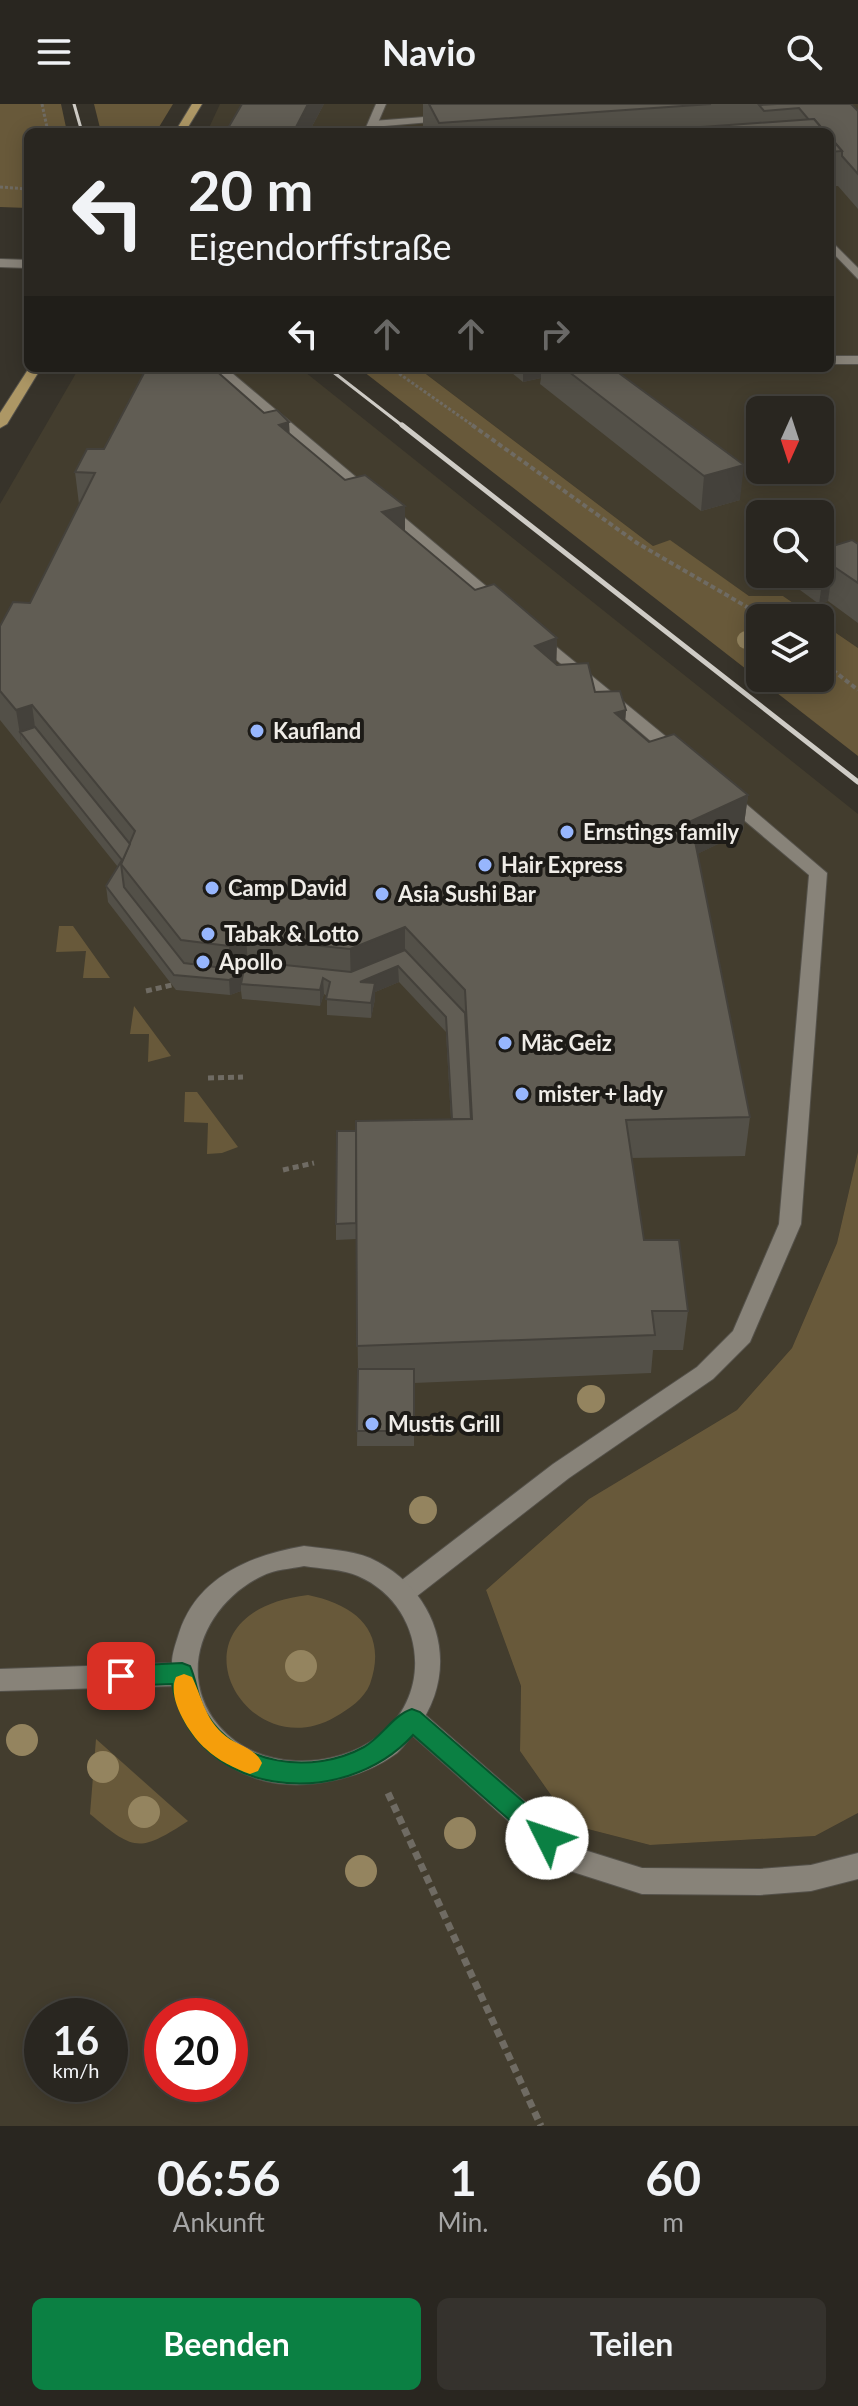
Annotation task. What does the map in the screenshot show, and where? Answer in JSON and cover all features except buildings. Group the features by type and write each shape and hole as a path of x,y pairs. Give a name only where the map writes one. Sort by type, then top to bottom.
{"main road":[{"path":"182,128 197,104"},
{"path":"0,424 32,372"}],"street":[{"path":"381,104 371,128 464,117"},
{"path":"834,248 858,275"},
{"path":"0,263 24,264"},
{"path":"834,360 858,360"},
{"path":"223,372 818,873 790,1224 742,1336 705,1373 561,1471 403,1593"},
{"path":"327,1556 369,1569 403,1593 422,1622 431,1653 430,1676 423,1699 412,1719 394,1739 371,1755 320,1773 293,1774 264,1769 238,1758 215,1742 198,1722 187,1699 182,1674 185,1648 193,1623 209,1601 252,1568 278,1560 327,1556"},
{"path":"0,1680 182,1674"},
{"path":"412,1719 570,1858 642,1881 760,1882 811,1878 858,1866"}],"path":[{"path":"42,104 47,128"},
{"path":"0,187 24,189"},
{"path":"397,372 637,543 746,606"},
{"path":"834,671 858,690"},
{"path":"146,991 172,985"},
{"path":"208,1078 243,1077"},
{"path":"283,1170 314,1163"},
{"path":"371,1755 541,2126"}],"shaded area":[{"path":"0,104 61,104 66,128 24,128 24,208 0,207"},
{"path":"94,104 173,104 158,128 100,128"},
{"path":"220,104 858,104 858,648 834,632 834,604 795,604 783,596 749,596 670,541 653,546 423,372 834,372 834,128 209,128"},
{"path":"77,372 305,372 858,814 858,1152 837,1243 792,1348 737,1410 589,1499 486,1590 521,1686 520,1751 572,1825 650,1845 815,1836 858,1813 858,2126 0,2126 0,504"},
{"path":"364,372 423,372 653,546 670,540 749,596 783,596 795,604 746,604 746,669"},
{"path":"834,632 858,648 858,756 776,692 834,692"},
{"path":"59,926 73,926 110,978 83,978 86,951 56,952"},
{"path":"134,1006 171,1056 148,1062 149,1034 130,1034"},
{"path":"185,1092 197,1092 238,1147 207,1154 208,1123 184,1122"},
{"path":"858,1152 858,1813 815,1836 650,1845 572,1825 520,1751 521,1686 486,1590 589,1499 737,1410 792,1348 837,1243"},
{"path":"308,1595 341,1606 364,1624 375,1650 370,1684 360,1699 335,1717 302,1728 271,1723 247,1706 231,1683 227,1655 236,1629 262,1608"},
{"path":"96,1739 188,1821 158,1839 137,1843 117,1835 90,1814"}],"railway":[{"path":"74,104 81,128"},
{"path":"333,372 404,427"},
{"path":"402,425 858,782"}],"slow traffic":[{"path":"184,1684 198,1722 215,1742 250,1763"}],"place":[{"name":"Kaufland","path":"257,731"},
{"name":"Ernstings family","path":"567,832"},
{"name":"Hair Express","path":"485,865"},
{"name":"Camp David","path":"212,888"},
{"name":"Asia Sushi Bar","path":"382,894"},
{"name":"Tabak & Lotto","path":"208,934"},
{"name":"Apollo","path":"203,962"},
{"name":"Mäc Geiz","path":"505,1043"},
{"name":"mister + lady","path":"522,1094"},
{"name":"Mustis Grill","path":"372,1424"}],"route":[{"path":"121,1676 182,1674 187,1699 198,1722 215,1742 238,1758 264,1769 293,1774 320,1773 371,1755 394,1739 412,1719 547,1838"}]}
